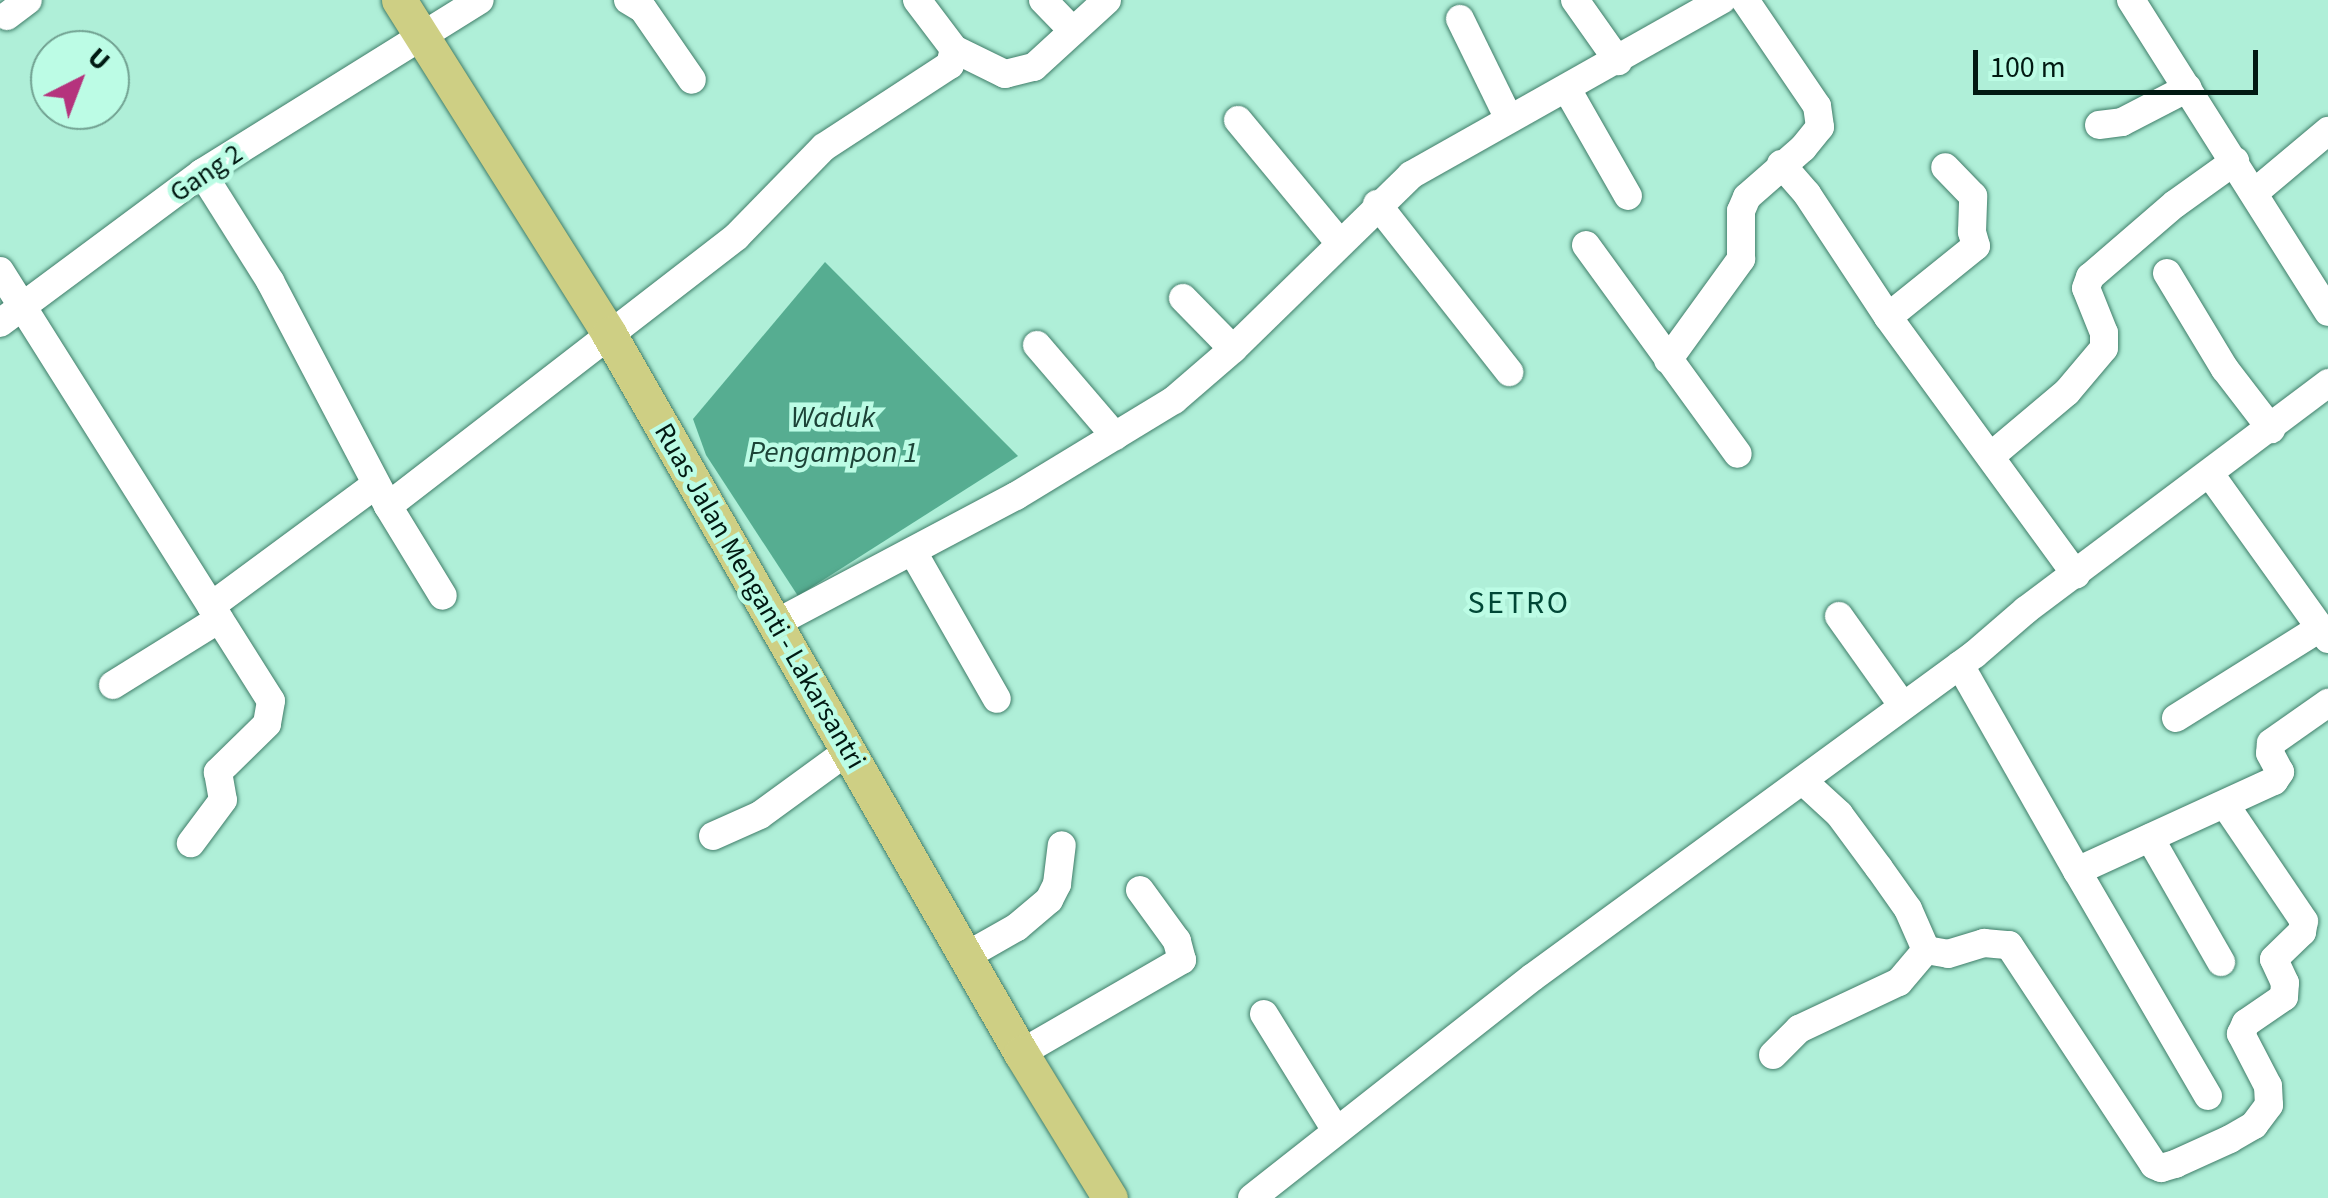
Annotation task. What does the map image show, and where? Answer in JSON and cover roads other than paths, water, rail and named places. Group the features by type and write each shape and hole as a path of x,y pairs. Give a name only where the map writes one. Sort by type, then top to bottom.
{"main road":[{"name":"Ruas Jalan Menganti - Lakarsantri","path":"399,0 609,334 1021,1053 1110,1198"}],"street":[{"name":"Gang 2","path":"11,315 202,173 480,0"},
{"path":"628,0 643,9 692,80"},
{"path":"917,0 954,50 982,67 1022,73 1106,0"},
{"path":"1043,0 1073,31"},
{"path":"1576,0 1618,61"},
{"path":"776,623 912,552 1174,400 1233,349 1377,204 1411,175 1722,0"},
{"path":"1668,360 1741,259 1741,211 1747,197 1815,136 1821,116 1744,0"},
{"path":"2131,0 2328,312"},
{"path":"1460,19 1509,119"},
{"path":"113,686 609,334 737,236 824,147 950,65 954,50"},
{"path":"2099,126 2122,122 2188,88"},
{"path":"1567,89 1628,196"},
{"path":"1238,120 1339,242"},
{"path":"2254,192 2328,131"},
{"path":"1991,456 2067,392 2104,348 2104,333 2086,288 2090,277 2148,225 2236,161"},
{"path":"1781,164 1808,194 1888,316 2076,575"},
{"path":"1888,316 1976,246 1972,232 1973,196 1944,167"},
{"path":"202,173 270,281 381,496 442,596"},
{"path":"1377,204 1509,372"},
{"path":"1586,246 1738,454"},
{"path":"0,270 11,315 266,690 271,717 218,772 224,800 192,843"},
{"path":"2167,272 2225,369 2271,429"},
{"path":"1183,298 1233,349"},
{"path":"1037,345 1115,436"},
{"path":"1252,1198 1533,977 1960,665 2328,383"},
{"path":"2176,718 2324,634 2210,474"},
{"path":"912,552 997,699"},
{"path":"1838,616 1903,706"},
{"path":"1960,665 2208,1096"},
{"path":"2077,871 2274,782 2280,772 2271,744 2328,703"},
{"path":"713,836 760,815 849,750"},
{"path":"1804,781 1838,814 1879,868 1908,909 1926,950"},
{"path":"1926,950 1948,954 1984,943 2009,945 2154,1165 2161,1168 2175,1164 2230,1139 2254,1125 2268,1104 2268,1086 2241,1034 2246,1023 2284,997 2285,983 2274,958 2302,932 2304,921 2226,806"},
{"path":"2150,838 2221,962"},
{"path":"966,956 1017,927 1048,900 1057,884 1062,845"},
{"path":"1021,1053 1182,960 1177,940 1140,890"},
{"path":"1773,1055 1808,1024 1898,982 1926,950"},
{"path":"1264,1014 1335,1129"}],"water":[{"name":"Waduk Pengampon 1","path":"825,262 1018,456 798,596 706,455 693,419"}],"district":[{"name":"SETRO","path":"1519,603"}]}
